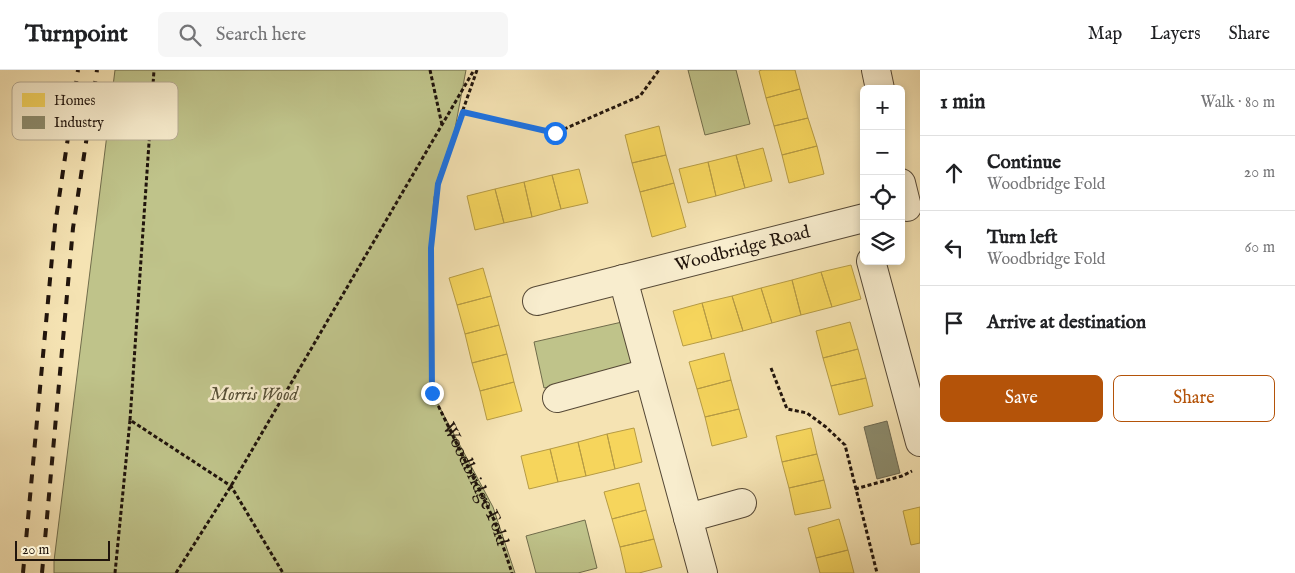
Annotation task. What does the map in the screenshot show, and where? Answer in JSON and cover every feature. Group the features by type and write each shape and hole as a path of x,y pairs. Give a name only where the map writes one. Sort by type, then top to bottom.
{"street":[{"path":"876,70 879,85"},
{"name":"Woodbridge Road","path":"537,301 623,279 860,224"},
{"path":"872,265 920,442"},
{"path":"623,279 703,573"},
{"path":"556,398 648,373"},
{"path":"688,518 742,503"}],"path":[{"path":"430,70 442,125"},
{"path":"176,573 231,486 476,70"},
{"name":"Woodbridge Fold","path":"476,70 438,184 431,248 432,393 495,522 512,573"},
{"path":"463,112 555,133 640,96 659,70"},
{"path":"115,573 130,420 149,140"},
{"path":"771,368 787,409 807,412 845,445 877,573"},
{"path":"130,420 231,486 283,573"},
{"path":"855,489 902,476 920,467"}],"green space":[{"name":"Morris Wood","path":"115,70 466,70 453,139 434,197 429,261 432,393 493,507 515,573 54,573 106,140 178,140 178,82 114,82"},
{"path":"688,70 736,70 750,124 705,135"},
{"path":"622,322 635,367 544,388 534,342"},
{"path":"585,520 597,568 578,573 536,573 526,536"}],"building: Homes":[{"path":"795,70 800,89 766,98 759,71"},
{"path":"800,89 808,118 774,126 766,98"},
{"path":"808,118 817,146 782,155 774,126"},
{"path":"659,126 666,155 632,163 625,135"},
{"path":"817,146 824,174 789,183 782,155"},
{"path":"763,148 772,181 745,188 736,155"},
{"path":"666,155 674,183 640,192 632,163"},
{"path":"736,155 745,188 716,196 708,162"},
{"path":"708,162 716,196 688,203 679,169"},
{"path":"579,169 588,203 561,209 552,175"},
{"path":"552,175 561,209 532,217 524,182"},
{"path":"524,182 532,217 504,223 495,189"},
{"path":"674,183 686,227 652,237 640,192"},
{"path":"495,189 504,223 475,230 467,196"},
{"path":"851,265 861,299 832,307 821,272"},
{"path":"483,268 491,296 457,305 449,278"},
{"path":"821,272 832,307 801,315 792,280"},
{"path":"792,280 801,315 772,323 761,288"},
{"path":"761,288 772,323 743,331 732,296"},
{"path":"491,296 499,325 465,334 457,305"},
{"path":"732,296 743,331 712,339 702,303"},
{"path":"702,303 712,339 683,346 673,311"},
{"path":"850,322 858,349 823,358 816,331"},
{"path":"499,325 507,354 472,363 465,334"},
{"path":"858,349 866,378 831,386 823,358"},
{"path":"724,353 731,380 697,389 689,362"},
{"path":"507,354 514,382 480,391 472,363"},
{"path":"866,378 873,406 839,415 831,386"},
{"path":"731,380 739,409 705,417 697,389"},
{"path":"514,382 522,411 487,420 480,391"},
{"path":"739,409 747,437 712,446 705,417"},
{"path":"634,428 642,462 615,469 607,434"},
{"path":"811,428 817,454 782,462 776,436"},
{"path":"607,434 615,469 586,476 578,442"},
{"path":"578,442 586,476 558,482 550,449"},
{"path":"550,449 558,482 529,489 521,456"},
{"path":"817,454 824,480 789,488 782,462"},
{"path":"824,480 831,508 795,515 789,488"},
{"path":"639,483 646,510 612,519 604,492"},
{"path":"920,507 920,543 911,545 903,511"},
{"path":"646,510 654,539 620,547 612,519"},
{"path":"839,519 848,550 816,558 808,528"},
{"path":"654,539 662,567 639,573 626,573 620,547"},
{"path":"848,550 854,573 820,573 816,558"}],"building: Industry":[{"path":"887,421 900,473 877,479 864,427"}],"railway":[{"path":"76,82 78,70"},
{"path":"95,82 97,70"},
{"path":"23,573 55,225 68,140"},
{"path":"42,573 73,228 86,140"}],"route":[{"path":"432,393 431,248 438,184 463,112 555,133"}]}
